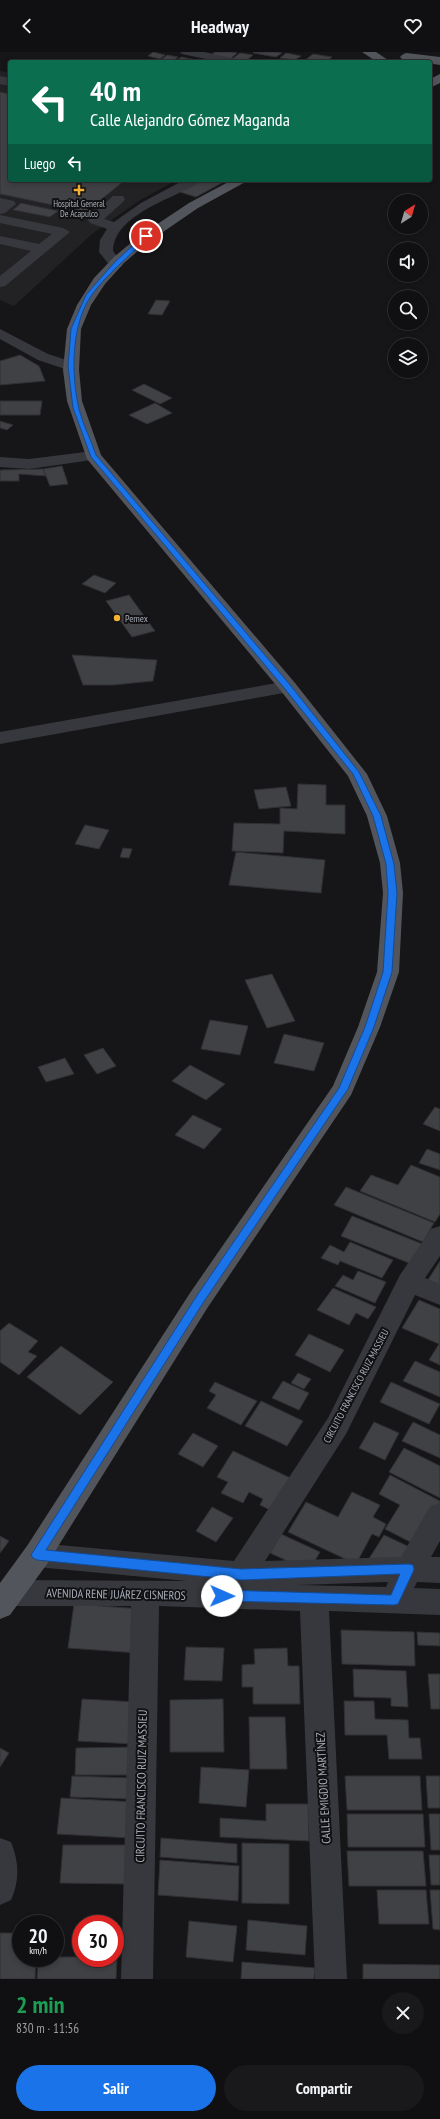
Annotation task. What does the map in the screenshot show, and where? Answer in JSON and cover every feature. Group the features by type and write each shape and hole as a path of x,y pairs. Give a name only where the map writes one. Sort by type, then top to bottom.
{"main road":[{"path":"368,52 382,60"},
{"path":"404,57 431,60"},
{"path":"4,1600 37,1555 199,1300 343,1089 369,1027 388,972 393,893 390,864 377,816 356,774 288,687 93,456 76,408 71,366 74,329 88,296 116,264 146,236 239,182"}],"street":[{"path":"186,52 228,60"},
{"path":"116,264 106,252 107,240 115,227 146,205 190,182"},
{"path":"115,227 94,220 118,199"},
{"path":"0,202 9,204 0,210"},
{"path":"0,219 63,232 0,283"},
{"path":"0,240 42,249"},
{"path":"8,262 23,265"},
{"path":"0,333 43,357 71,366"},
{"path":"0,462 30,464 93,456"},
{"path":"0,738 288,687"},
{"name":"CIRCUITO FRANCISCO RUIZ MASSIEU","path":"241,1574 337,1426 410,1282 440,1236"},
{"path":"410,1282 440,1296"},
{"path":"394,1600 409,1569 440,1515"},
{"path":"37,1555 241,1574 409,1569 440,1570"},
{"name":"CIRCUITO FRANCISCO RUIZ MASSIEU","path":"137,1979 145,1593"},
{"name":"AVENIDA RENE JUÁREZ CISNEROS","path":"4,1600 145,1593 440,1602"},
{"name":"CALLE EMIGDIO MARTÍNEZ","path":"314,1598 331,1979"},
{"path":"0,1853 3,1865 0,1889"}],"shaded area":[{"name":"Hospital General De Acapulco","path":"0,71 8,73 8,182 173,182 140,200 93,233 14,306 0,300"}],"building":[{"path":"153,52 165,55 160,59 148,56"},
{"path":"215,52 237,53 230,59 211,55"},
{"path":"240,53 253,55 247,60 232,59"},
{"path":"253,53 282,53 276,57"},
{"path":"286,53 301,56 295,60 280,58"},
{"path":"313,54 332,57 328,60 305,60"},
{"path":"167,55 178,57 174,60 162,59"},
{"path":"181,57 196,60 177,60"},
{"path":"0,92 8,94 8,182 123,182 86,212 0,194"},
{"path":"194,182 223,182 196,197 180,192"},
{"path":"21,203 58,211 50,217 13,210"},
{"path":"156,300 170,301 162,315 148,314"},
{"path":"20,355 39,366 45,381 0,385 0,361"},
{"path":"144,384 172,398 160,404 132,390"},
{"path":"0,401 42,401 40,415 0,415"},
{"path":"155,403 172,413 147,424 129,415"},
{"path":"0,421 13,425 7,430 0,428"},
{"path":"62,466 68,484 50,486 43,469"},
{"path":"43,469 46,476 19,474 19,481 0,481 0,470"},
{"path":"94,575 116,583 105,593 82,584"},
{"path":"129,595 155,631 132,637 106,601"},
{"path":"72,655 157,660 153,681 113,685 83,685"},
{"path":"298,784 326,785 326,805 345,805 345,834 284,831 283,853 232,851 234,823 280,824 280,808 297,809"},
{"path":"286,787 291,806 259,809 254,790"},
{"path":"85,825 109,830 99,849 75,844"},
{"path":"123,848 132,849 129,858 120,857"},
{"path":"236,852 325,860 321,893 229,885"},
{"path":"272,974 295,1021 267,1028 245,980"},
{"path":"210,1020 248,1026 240,1055 201,1049"},
{"path":"284,1034 324,1043 314,1071 274,1063"},
{"path":"103,1048 116,1066 97,1074 84,1055"},
{"path":"65,1058 74,1074 46,1082 38,1067"},
{"path":"190,1065 225,1084 206,1100 172,1081"},
{"path":"435,1107 440,1109 440,1131 423,1124"},
{"path":"193,1115 222,1129 204,1149 175,1135"},
{"path":"427,1149 440,1154 440,1170 419,1163"},
{"path":"411,1165 440,1177 440,1214 435,1222 360,1191 371,1175 398,1185"},
{"path":"346,1187 434,1223 423,1242 334,1205"},
{"path":"352,1216 425,1245 414,1265 341,1236"},
{"path":"350,1242 393,1260 382,1278 340,1261 338,1265 321,1258 330,1245 344,1252"},
{"path":"440,1261 440,1290 426,1283"},
{"path":"358,1271 386,1282 375,1303 335,1286 343,1275 353,1280"},
{"path":"333,1288 376,1307 368,1319 356,1313 349,1325 317,1310"},
{"path":"419,1300 440,1309 440,1365 429,1360 439,1344 402,1328"},
{"path":"9,1323 38,1341 28,1352 37,1356 19,1375 0,1362 0,1331"},
{"path":"309,1334 344,1350 330,1372 295,1355"},
{"path":"61,1346 113,1382 80,1415 27,1377"},
{"path":"415,1361 440,1372 440,1397 403,1381"},
{"path":"298,1373 311,1379 304,1389 291,1383"},
{"path":"283,1381 309,1393 299,1410 272,1398"},
{"path":"215,1382 257,1401 241,1425 207,1408 216,1395 209,1391"},
{"path":"391,1382 440,1404 429,1424 380,1402"},
{"path":"261,1401 303,1421 287,1446 245,1426"},
{"path":"374,1422 399,1433 385,1460 359,1448"},
{"path":"413,1422 440,1435 440,1458 402,1441"},
{"path":"193,1433 218,1446 203,1467 178,1454"},
{"path":"404,1448 440,1466 440,1498 389,1472"},
{"path":"233,1451 297,1481 278,1514 260,1505 263,1499 249,1492 243,1503 221,1493 228,1482 217,1477"},
{"path":"390,1475 440,1501 440,1508 418,1546 385,1529 400,1505 379,1494"},
{"path":"352,1492 380,1505 373,1517 386,1524 379,1537 372,1534 356,1564 288,1532 306,1502 338,1517"},
{"path":"212,1507 233,1518 216,1542 196,1531"},
{"path":"281,1534 320,1552 309,1571 270,1553"},
{"path":"384,1535 416,1550 407,1567 365,1565"},
{"path":"0,1536 9,1541 0,1553"},
{"path":"74,1604 142,1609 138,1653 68,1648"},
{"path":"341,1630 414,1632 415,1666 342,1664"},
{"path":"417,1632 440,1633 440,1646 418,1645"},
{"path":"186,1647 224,1648 222,1681 184,1680"},
{"path":"287,1648 288,1666 299,1666 300,1704 253,1704 253,1687 242,1687 242,1665 255,1664 254,1649"},
{"path":"353,1669 406,1671 408,1707 391,1706 391,1698 354,1697"},
{"path":"428,1674 440,1674 440,1709 431,1709"},
{"path":"82,1699 137,1702 134,1744 78,1741"},
{"path":"223,1699 224,1752 170,1752 170,1700"},
{"path":"344,1701 374,1701 375,1719 408,1720 409,1738 420,1738 422,1759 389,1759 387,1735 345,1735"},
{"path":"249,1717 285,1717 287,1769 250,1769"},
{"path":"136,1747 135,1775 75,1775 76,1748"},
{"path":"0,1748 9,1753 0,1767"},
{"path":"201,1767 249,1770 246,1807 199,1803"},
{"path":"72,1776 132,1778 132,1799 70,1797"},
{"path":"345,1776 420,1776 422,1810 347,1810"},
{"path":"426,1776 440,1776 440,1808 428,1808"},
{"path":"61,1798 135,1802 132,1838 57,1834"},
{"path":"266,1804 308,1804 309,1841 220,1837 220,1818 266,1821"},
{"path":"347,1814 423,1814 425,1847 348,1847"},
{"path":"429,1814 440,1814 440,1850 431,1850"},
{"path":"161,1838 237,1844 237,1863 160,1857"},
{"path":"242,1843 289,1844 289,1904 242,1903"},
{"path":"63,1845 130,1845 126,1884 60,1883"},
{"path":"347,1851 423,1851 426,1886 349,1886"},
{"path":"429,1855 440,1855 440,1885 431,1885"},
{"path":"160,1860 239,1866 238,1901 158,1895"},
{"path":"377,1890 426,1890 429,1924 379,1924"},
{"path":"430,1890 440,1890 440,1930 433,1929"},
{"path":"248,1920 307,1926 305,1955 246,1950"},
{"path":"189,1921 237,1926 233,1962 186,1957"},
{"path":"0,1933 12,1933 12,1967 36,1967 35,1979 0,1979"},
{"path":"64,1957 72,1957 72,1967 117,1967 116,1979 37,1979 38,1967 64,1967"},
{"path":"242,1962 315,1968 314,1979 241,1979"},
{"path":"363,1964 440,1965 440,1979 363,1979"}],"place":[{"name":"Hospital General De Acapulco","path":"79,190"},
{"name":"Pemex","path":"117,618"}],"route":[{"path":"146,236 116,264 88,296 74,329 71,366 76,408 93,456 288,687 356,774 377,816 390,864 393,893 388,972 369,1027 343,1089 199,1300 37,1555 241,1574 409,1569 394,1600 222,1596"}]}
